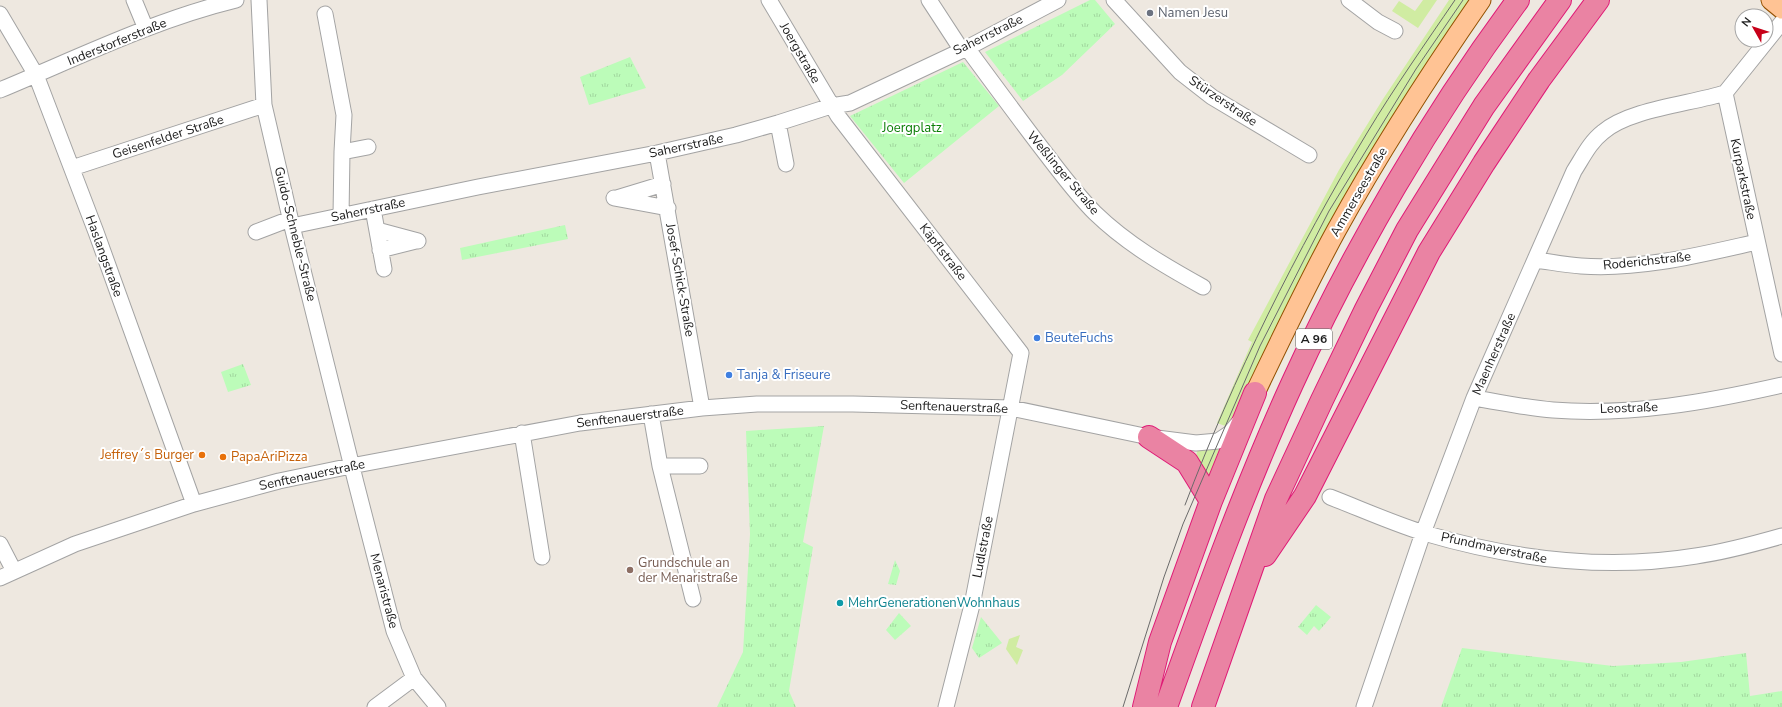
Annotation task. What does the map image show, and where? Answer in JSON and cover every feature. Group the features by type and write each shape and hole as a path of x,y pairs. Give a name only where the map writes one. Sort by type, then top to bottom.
{"highway":[{"name":"A 96","path":"1166,707 1241,502 1292,384 1337,292 1405,170 1490,38 1518,0"},
{"name":"A 96","path":"1203,707 1276,499 1322,400 1407,230 1484,106 1560,0"},
{"path":"1246,583 1305,496 1429,252 1484,163 1540,80 1598,0"},
{"path":"1144,707 1160,642 1211,501 1255,393"},
{"path":"1149,437 1187,462 1211,501"}],"main road":[{"name":"Ammerseestraße","path":"1255,393 1294,311 1337,230 1399,123 1481,0"},
{"path":"1771,0 1782,10"}],"street":[{"path":"134,0 146,29"},
{"name":"Inderstorferstraße","path":"0,90 146,29 215,5 236,0"},
{"name":"Guido-Schneble-Straße","path":"259,0 264,105 291,223 351,466"},
{"name":"Joergstraße","path":"769,0 831,106"},
{"name":"Weßlinger Straße","path":"929,0 1043,150 1095,213 1119,234 1162,264 1203,287"},
{"name":"Saherrstraße","path":"260,232 291,223 341,216 657,152 778,123 831,106 850,103 964,48 1058,0"},
{"name":"Stürzerstraße","path":"1114,0 1180,72 1212,96 1309,155"},
{"path":"1349,0 1378,22 1395,31"},
{"name":"Haslangstraße","path":"0,14 36,75 72,168 194,504"},
{"path":"325,14 344,115 341,216"},
{"path":"1725,93 1782,22"},
{"name":"Kurparkstraße","path":"1725,93 1757,242 1780,335 1782,354"},
{"name":"Maenherstraße","path":"1364,707 1423,532 1474,398 1574,171 1588,148 1603,132 1633,116 1725,93"},
{"name":"Geisenfelder Straße","path":"72,168 264,105"},
{"name":"Käpflstraße","path":"831,106 1021,353 1011,408"},
{"path":"778,123 786,164"},
{"path":"342,152 368,147"},
{"name":"Josef-Schick-Straße","path":"657,152 702,408"},
{"path":"663,184 614,198 668,208"},
{"path":"373,209 384,269"},
{"path":"377,230 418,241 380,250"},
{"name":"Roderichstraße","path":"1536,260 1582,266 1644,264 1682,259 1757,242"},
{"name":"Leostraße","path":"1474,398 1553,410 1643,410 1720,399 1782,385"},
{"name":"Senftenauerstraße","path":"0,578 75,544 194,504 279,481 580,423 702,408 757,404 846,404 1011,408 1149,437 1196,443 1218,441 1230,433 1239,423 1255,393"},
{"name":"Ludlstraße","path":"946,707 972,605 1011,408"},
{"path":"651,414 660,466 693,599"},
{"path":"522,433 542,557"},
{"name":"Menaristraße","path":"351,466 394,631 414,678 438,707"},
{"path":"660,466 700,466"},
{"name":"Pfundmayerstraße","path":"1330,497 1423,532 1500,552 1552,560 1609,563 1696,556 1782,536"},
{"path":"0,544 14,572"},
{"path":"375,707 414,678"}],"green space":[{"path":"1090,0 1095,0 1115,24 1062,75 1023,101 985,52"},
{"path":"1423,0 1437,0 1418,28 1392,11 1399,1 1415,11"},
{"path":"1449,0 1470,0 1431,56 1375,145 1235,418 1228,427 1217,423 1252,342 1248,340 1339,170 1383,99"},
{"path":"630,57 646,88 589,105 580,77"},
{"name":"Joergplatz","path":"963,62 999,106 904,183 850,116"},
{"path":"565,225 568,239 462,260 460,248"},
{"path":"243,364 251,385 228,392 221,372"},
{"path":"824,426 803,542 813,547 789,691 796,707 717,707 743,652 750,534 746,431"},
{"path":"1225,446 1210,484 1193,463 1199,447"},
{"path":"895,560 900,571 896,585 888,584"},
{"path":"1316,605 1331,617 1319,631 1314,626 1307,635 1298,627"},
{"path":"899,613 911,626 895,640 886,630"},
{"path":"981,617 1002,643 979,658 972,648"},
{"path":"1020,635 1016,647 1023,650 1017,665 1006,649 1009,639"},
{"path":"1462,648 1613,666 1681,662 1746,653 1750,696 1782,691 1782,707 1441,707"}],"tram line":[{"path":"1185,505 1245,362 1291,269 1377,116 1455,0"},
{"path":"1123,707 1164,577 1183,524 1260,346 1329,211 1416,69 1463,0"}],"place":[{"name":"Namen Jesu","path":"1150,13"},
{"name":"BeuteFuchs","path":"1037,338"},
{"name":"Tanja & Friseure","path":"729,375"},
{"name":"Jeffrey´s Burger","path":"202,455"},
{"name":"PapaAriPizza","path":"223,457"},
{"name":"Grundschule an der Menaristraße","path":"630,570"},
{"name":"MehrGenerationenWohnhaus","path":"840,603"}]}
